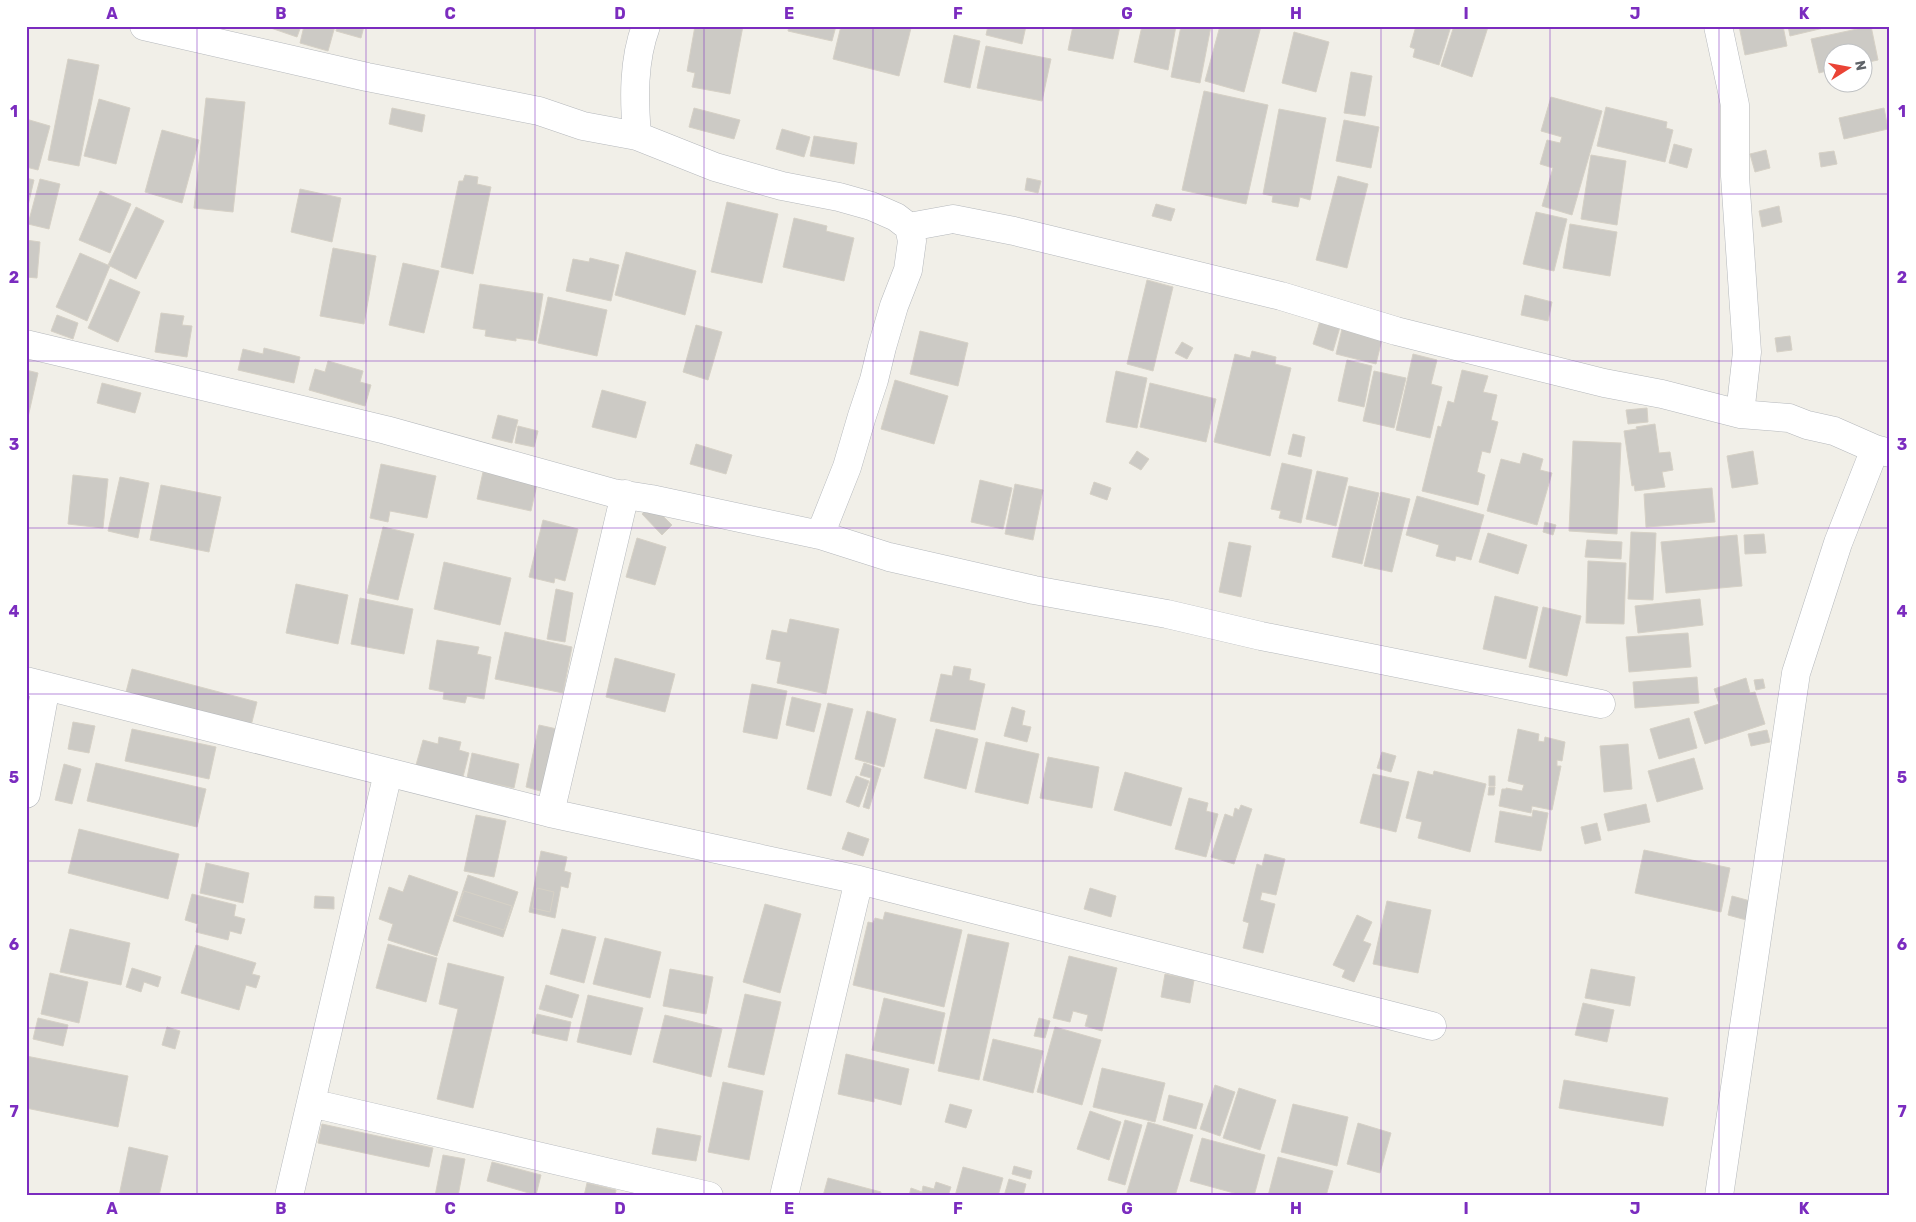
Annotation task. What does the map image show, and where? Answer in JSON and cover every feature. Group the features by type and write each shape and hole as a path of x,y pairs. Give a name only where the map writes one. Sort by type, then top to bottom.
{"street":[{"path":"144,26 367,77 539,111 583,126 637,136 715,167 782,186 839,197 871,206 896,217 909,227 912,241 908,270 894,306 874,380 847,467 820,535"},
{"path":"637,136 634,95 640,42 646,26"},
{"path":"1718,26 1735,105 1736,185 1747,352 1740,414"},
{"path":"909,227 953,219 1014,231 1281,296 1444,344 1740,414 1790,418 1807,425 1834,431 1882,451 1838,543 1796,673 1719,1196"},
{"path":"26,344 386,430 598,489 651,498 820,535 889,557 1034,590 1167,614 1268,637 1601,704"},
{"path":"550,813 625,494"},
{"path":"26,794 36,684 550,813 859,880 1432,1026"},
{"path":"289,1196 388,773"},
{"path":"784,1196 859,880"},
{"path":"311,1103 709,1196"}],"building":[{"path":"265,26 301,26 297,37"},
{"path":"304,26 335,26 328,51 300,43"},
{"path":"337,26 364,26 361,38 336,31"},
{"path":"695,26 743,26 730,94 692,87 695,73 687,71"},
{"path":"789,26 836,26 832,41 788,31"},
{"path":"841,26 902,26 911,28 899,76 833,59"},
{"path":"988,26 1026,26 1022,44 986,35"},
{"path":"1073,26 1120,26 1113,59 1068,50"},
{"path":"1142,26 1176,26 1168,70 1134,62"},
{"path":"1181,26 1211,26 1200,83 1171,77"},
{"path":"1220,26 1261,26 1244,92 1205,81"},
{"path":"1416,26 1451,26 1439,65 1413,57 1415,49 1410,47"},
{"path":"1454,26 1488,27 1472,77 1441,66"},
{"path":"1739,26 1783,26 1787,46 1745,55"},
{"path":"1788,26 1832,26 1790,36"},
{"path":"1871,26 1878,60 1874,61 1874,42 1824,42 1824,72 1819,73 1811,39"},
{"path":"1294,32 1329,42 1316,92 1282,83"},
{"path":"954,35 980,41 970,88 944,82"},
{"path":"986,46 1051,59 1042,101 977,88"},
{"path":"68,59 99,65 79,166 48,160"},
{"path":"1351,72 1372,76 1365,116 1344,113"},
{"path":"1204,91 1268,105 1246,204 1182,190"},
{"path":"1551,97 1602,111 1572,215 1542,206 1553,168 1540,164 1547,140 1560,143 1562,137 1541,131"},
{"path":"206,98 245,102 233,212 194,208"},
{"path":"99,99 130,108 116,164 84,156"},
{"path":"1606,107 1667,122 1666,128 1673,130 1665,162 1597,146"},
{"path":"392,108 425,115 422,132 389,124"},
{"path":"694,108 740,120 734,139 689,127"},
{"path":"1884,108 1888,129 1844,139 1839,118"},
{"path":"1279,109 1326,118 1310,200 1300,197 1298,207 1272,202 1273,196 1263,194"},
{"path":"26,119 50,126 38,170 26,167"},
{"path":"1344,120 1379,127 1371,168 1336,161"},
{"path":"782,129 810,137 804,157 776,149"},
{"path":"162,130 199,140 182,203 145,192"},
{"path":"814,136 857,143 854,164 810,156"},
{"path":"1674,144 1692,149 1687,168 1669,163"},
{"path":"1766,150 1770,168 1755,172 1750,154"},
{"path":"1834,151 1837,164 1821,167 1819,153"},
{"path":"1591,155 1626,161 1617,225 1581,219"},
{"path":"465,175 478,177 477,184 491,187 473,274 441,267 459,181 463,181"},
{"path":"1338,176 1368,184 1347,268 1316,260"},
{"path":"26,178 34,180 26,214"},
{"path":"1027,178 1041,181 1038,193 1025,190"},
{"path":"40,179 60,184 49,229 28,224"},
{"path":"300,189 341,198 332,242 291,232"},
{"path":"100,191 131,204 110,253 79,240"},
{"path":"727,202 778,214 762,283 711,272"},
{"path":"1156,204 1175,209 1171,221 1152,216"},
{"path":"1779,206 1782,222 1762,227 1759,211"},
{"path":"136,207 164,221 136,279 108,265"},
{"path":"1536,212 1567,219 1554,271 1523,264"},
{"path":"794,218 827,226 826,231 854,238 844,281 783,267"},
{"path":"1570,224 1617,232 1610,276 1563,268"},
{"path":"26,240 40,242 37,278 26,277"},
{"path":"333,248 376,256 364,324 320,316"},
{"path":"626,252 696,271 685,315 615,295"},
{"path":"80,253 110,266 87,321 56,307"},
{"path":"590,258 619,265 611,301 566,291 573,259 589,262"},
{"path":"403,263 439,271 424,333 389,325"},
{"path":"110,279 140,292 118,342 88,328"},
{"path":"1147,280 1173,287 1153,371 1127,364"},
{"path":"480,284 543,294 536,341 516,338 516,341 485,336 486,330 473,328"},
{"path":"1525,295 1552,302 1548,321 1521,315"},
{"path":"548,297 607,310 597,356 538,343"},
{"path":"161,313 184,316 182,325 192,326 187,357 155,352"},
{"path":"57,315 78,323 73,339 51,331"},
{"path":"1320,321 1340,327 1333,351 1313,344"},
{"path":"696,325 722,332 708,380 683,372"},
{"path":"1342,329 1382,339 1376,364 1336,354"},
{"path":"920,331 968,343 958,386 910,374"},
{"path":"1790,336 1792,350 1777,352 1775,338"},
{"path":"1182,342 1193,348 1187,359 1175,353"},
{"path":"264,348 300,357 294,383 238,370 243,349 263,354"},
{"path":"1252,351 1276,357 1275,364 1291,368 1270,456 1214,442 1235,354 1250,358"},
{"path":"1413,354 1437,360 1431,384 1442,387 1430,438 1396,430"},
{"path":"1347,360 1372,366 1364,407 1338,401"},
{"path":"328,361 363,371 360,382 371,385 365,406 309,390 315,369 325,372"},
{"path":"26,370 38,373 26,426"},
{"path":"1462,370 1488,376 1483,392 1497,395 1491,420 1498,422 1490,453 1482,451 1477,472 1485,475 1478,505 1422,491 1438,426 1441,427 1448,401 1454,403"},
{"path":"1116,371 1147,378 1137,428 1106,422"},
{"path":"1374,371 1406,378 1394,428 1363,421"},
{"path":"895,380 948,396 934,444 881,429"},
{"path":"102,383 141,393 135,413 97,403"},
{"path":"1150,383 1216,399 1206,442 1140,427"},
{"path":"602,390 646,402 636,438 592,427"},
{"path":"1647,408 1648,422 1628,424 1626,410"},
{"path":"498,415 518,420 512,443 492,438"},
{"path":"1655,424 1659,453 1670,452 1673,470 1662,472 1665,487 1635,491 1634,485 1632,486 1624,431"},
{"path":"518,426 538,431 534,447 515,443"},
{"path":"1293,434 1305,437 1301,457 1288,454"},
{"path":"1573,441 1621,443 1617,534 1569,531"},
{"path":"696,444 732,455 726,474 690,464"},
{"path":"1137,451 1149,459 1141,470 1129,463"},
{"path":"1753,451 1758,484 1732,488 1727,456"},
{"path":"1523,453 1543,459 1540,470 1552,473 1537,525 1487,511 1501,459 1520,464"},
{"path":"1282,463 1312,470 1301,523 1279,518 1281,511 1271,509"},
{"path":"381,464 436,476 427,518 390,511 388,522 370,518"},
{"path":"1317,471 1348,478 1336,526 1306,519"},
{"path":"483,472 537,484 531,511 477,499"},
{"path":"73,475 108,479 103,528 68,524"},
{"path":"120,477 149,483 138,538 108,531"},
{"path":"980,480 1012,488 1003,529 971,522"},
{"path":"1094,482 1111,488 1107,500 1090,494"},
{"path":"1015,484 1043,490 1033,540 1005,534"},
{"path":"161,485 221,497 209,552 150,540"},
{"path":"1349,486 1379,493 1362,564 1332,557"},
{"path":"1712,488 1715,522 1646,527 1644,494"},
{"path":"1381,492 1410,499 1392,572 1364,566"},
{"path":"1417,496 1484,515 1471,560 1456,556 1455,561 1436,556 1439,545 1406,535"},
{"path":"652,505 672,525 662,535 642,514"},
{"path":"543,520 578,529 565,581 555,578 554,583 529,577"},
{"path":"1545,522 1556,525 1553,535 1543,532"},
{"path":"383,527 414,534 398,600 367,593"},
{"path":"1631,532 1656,533 1653,600 1628,599"},
{"path":"1488,533 1527,545 1518,574 1479,562"},
{"path":"1764,534 1766,553 1745,554 1744,535"},
{"path":"1737,535 1742,586 1666,593 1661,542"},
{"path":"637,538 666,547 655,585 626,577"},
{"path":"1587,540 1622,542 1621,559 1585,557"},
{"path":"1229,542 1251,546 1241,597 1219,592"},
{"path":"1588,561 1626,563 1624,624 1586,623"},
{"path":"444,562 511,578 500,625 434,609"},
{"path":"296,584 348,595 338,644 286,633"},
{"path":"556,589 573,593 565,642 547,639"},
{"path":"1495,596 1538,607 1526,659 1483,649"},
{"path":"360,598 413,609 404,654 351,644"},
{"path":"1700,599 1703,625 1638,633 1635,606"},
{"path":"1543,607 1581,616 1567,676 1529,667"},
{"path":"790,619 839,629 826,694 777,683 781,662 766,659 772,630 787,633"},
{"path":"505,632 572,647 563,693 495,679"},
{"path":"1688,633 1691,667 1629,672 1626,637"},
{"path":"437,640 479,647 477,654 491,657 484,699 467,696 465,703 443,699 444,692 429,689"},
{"path":"615,658 675,674 665,712 606,697"},
{"path":"954,666 971,669 969,680 985,684 975,730 930,721 941,674 952,676"},
{"path":"132,669 257,702 251,726 126,692"},
{"path":"1697,677 1699,703 1635,708 1633,682"},
{"path":"1746,678 1750,693 1755,692 1765,724 1705,744 1694,712 1719,704 1714,689"},
{"path":"1763,679 1765,688 1756,690 1754,680"},
{"path":"752,684 787,691 777,739 743,732"},
{"path":"792,697 821,704 814,732 786,725"},
{"path":"828,703 853,709 831,796 807,789"},
{"path":"1012,707 1025,711 1022,725 1031,727 1027,742 1004,736"},
{"path":"867,711 896,719 884,767 855,759"},
{"path":"1689,718 1697,748 1659,759 1650,729"},
{"path":"73,722 95,726 89,753 68,749"},
{"path":"539,725 557,729 544,792 526,787"},
{"path":"132,729 216,747 209,779 125,761"},
{"path":"936,729 978,739 966,789 924,778"},
{"path":"1518,729 1539,734 1538,741 1544,742 1545,737 1565,742 1562,761 1557,760 1557,766 1561,766 1552,810 1532,806 1531,813 1499,806 1502,789 1522,791 1524,785 1508,781"},
{"path":"1767,730 1770,742 1751,746 1748,734"},
{"path":"439,737 461,742 459,750 469,753 463,777 416,765 423,740 438,744"},
{"path":"986,742 1039,754 1028,804 975,792"},
{"path":"1628,744 1632,789 1604,792 1600,746"},
{"path":"1382,752 1396,756 1391,772 1377,768"},
{"path":"472,753 519,764 514,788 467,778"},
{"path":"1048,757 1099,767 1092,808 1040,798"},
{"path":"1694,758 1703,789 1657,802 1648,771"},
{"path":"96,763 206,789 197,827 87,801"},
{"path":"864,763 881,769 869,809 863,807 871,778 860,775"},
{"path":"64,764 81,769 72,804 55,800"},
{"path":"1418,771 1433,775 1434,771 1486,784 1470,852 1418,838 1422,822 1406,818"},
{"path":"1125,772 1182,788 1171,826 1114,810"},
{"path":"1373,774 1409,782 1396,832 1360,823"},
{"path":"856,776 869,781 859,807 846,802"},
{"path":"1489,776 1495,776 1495,786 1489,786"},
{"path":"1489,787 1495,787 1494,795 1488,795"},
{"path":"1189,798 1208,803 1206,811 1218,814 1206,857 1175,849"},
{"path":"1646,804 1650,822 1608,831 1604,814"},
{"path":"1241,805 1252,809 1234,864 1211,857 1225,814 1233,817 1235,808 1239,810"},
{"path":"1533,810 1548,813 1541,851 1495,842 1500,811 1532,817"},
{"path":"476,815 506,821 494,877 464,871"},
{"path":"1597,823 1601,840 1585,844 1581,827"},
{"path":"79,829 179,854 168,899 68,873"},
{"path":"848,832 869,839 863,856 842,849"},
{"path":"1644,850 1730,868 1721,912 1635,893"},
{"path":"541,851 567,857 564,871 571,873 568,888 561,886 555,918 529,912"},
{"path":"1265,854 1285,859 1276,895 1262,892 1260,900 1275,904 1263,953 1243,948 1249,923 1243,921 1257,864 1262,866"},
{"path":"206,863 249,873 243,903 200,893"},
{"path":"409,875 458,892 437,956 388,940 393,924 379,919 389,887 403,892"},
{"path":"468,875 518,892 503,937 453,921"},
{"path":"537,888 554,892 550,912 532,908"},
{"path":"1090,888 1116,896 1111,917 1084,909"},
{"path":"464,891 512,906 504,930 456,915"},
{"path":"192,894 236,905 234,916 245,919 241,934 230,931 228,940 196,932 198,924 185,920"},
{"path":"315,896 334,897 334,909 314,908"},
{"path":"1732,896 1754,902 1750,921 1728,915"},
{"path":"1387,901 1431,910 1418,973 1373,964"},
{"path":"765,904 801,914 780,993 743,982"},
{"path":"885,912 962,930 944,1007 853,985 868,922 873,923 875,918 883,920"},
{"path":"1357,915 1372,922 1363,941 1371,944 1354,982 1342,977 1345,970 1333,965"},
{"path":"70,929 130,943 121,985 60,972"},
{"path":"562,929 596,937 584,983 550,974"},
{"path":"968,934 1009,943 979,1080 938,1071"},
{"path":"605,938 661,952 650,998 593,984"},
{"path":"388,944 437,958 426,1002 376,988"},
{"path":"196,945 256,963 252,974 260,976 256,988 246,985 239,1010 181,993"},
{"path":"1069,956 1117,968 1102,1031 1085,1026 1088,1015 1073,1011 1070,1022 1053,1018"},
{"path":"448,963 504,977 473,1108 437,1099 458,1009 439,1004"},
{"path":"132,968 161,977 158,987 144,982 141,992 126,987"},
{"path":"670,969 713,977 706,1014 663,1006"},
{"path":"1591,969 1635,977 1630,1006 1585,998"},
{"path":"50,973 88,982 79,1023 41,1014"},
{"path":"1165,974 1194,980 1190,1003 1161,997"},
{"path":"546,985 579,995 572,1018 539,1009"},
{"path":"745,994 781,1002 764,1075 728,1067"},
{"path":"588,995 643,1008 631,1055 577,1042"},
{"path":"884,998 945,1013 934,1064 872,1050"},
{"path":"1583,1003 1614,1010 1607,1042 1575,1035"},
{"path":"537,1014 571,1022 567,1041 532,1033"},
{"path":"665,1015 722,1029 711,1077 653,1062"},
{"path":"38,1018 68,1025 63,1046 33,1039"},
{"path":"1039,1018 1050,1021 1045,1038 1034,1036"},
{"path":"167,1027 180,1031 175,1049 162,1045"},
{"path":"1055,1027 1101,1040 1082,1105 1037,1092"},
{"path":"993,1039 1043,1051 1033,1093 983,1080"},
{"path":"846,1054 909,1069 901,1105 874,1098 874,1102 838,1094"},
{"path":"26,1056 128,1076 118,1127 26,1108"},
{"path":"1102,1068 1165,1083 1155,1122 1093,1107"},
{"path":"1564,1080 1668,1098 1663,1126 1559,1108"},
{"path":"723,1082 763,1091 749,1160 708,1152"},
{"path":"1215,1085 1235,1092 1220,1136 1200,1129"},
{"path":"1239,1088 1276,1100 1260,1150 1223,1138"},
{"path":"1169,1095 1203,1104 1196,1129 1163,1120"},
{"path":"950,1104 972,1110 966,1128 945,1122"},
{"path":"1293,1104 1348,1117 1337,1166 1281,1152"},
{"path":"1090,1111 1121,1122 1109,1160 1077,1149"},
{"path":"1125,1120 1142,1125 1125,1185 1108,1180"},
{"path":"1148,1122 1193,1135 1175,1196 1126,1196"},
{"path":"1358,1123 1391,1133 1380,1173 1347,1164"},
{"path":"322,1124 433,1148 429,1167 318,1143"},
{"path":"657,1128 701,1136 696,1161 652,1154"},
{"path":"1202,1138 1265,1155 1254,1196 1245,1196 1190,1181"},
{"path":"129,1147 168,1156 159,1196 119,1196"},
{"path":"443,1155 465,1159 458,1196 435,1196"},
{"path":"1278,1157 1333,1171 1326,1196 1268,1196"},
{"path":"492,1162 541,1175 536,1195 487,1181"},
{"path":"1014,1166 1032,1171 1030,1179 1012,1174"},
{"path":"963,1167 1003,1178 998,1196 955,1196"},
{"path":"828,1178 881,1192 880,1196 823,1196"},
{"path":"1009,1179 1026,1184 1023,1196 1004,1196"},
{"path":"936,1182 951,1187 948,1196 909,1196 911,1188 922,1192 923,1186 934,1189"},
{"path":"587,1183 616,1190 615,1196 584,1196"}]}
